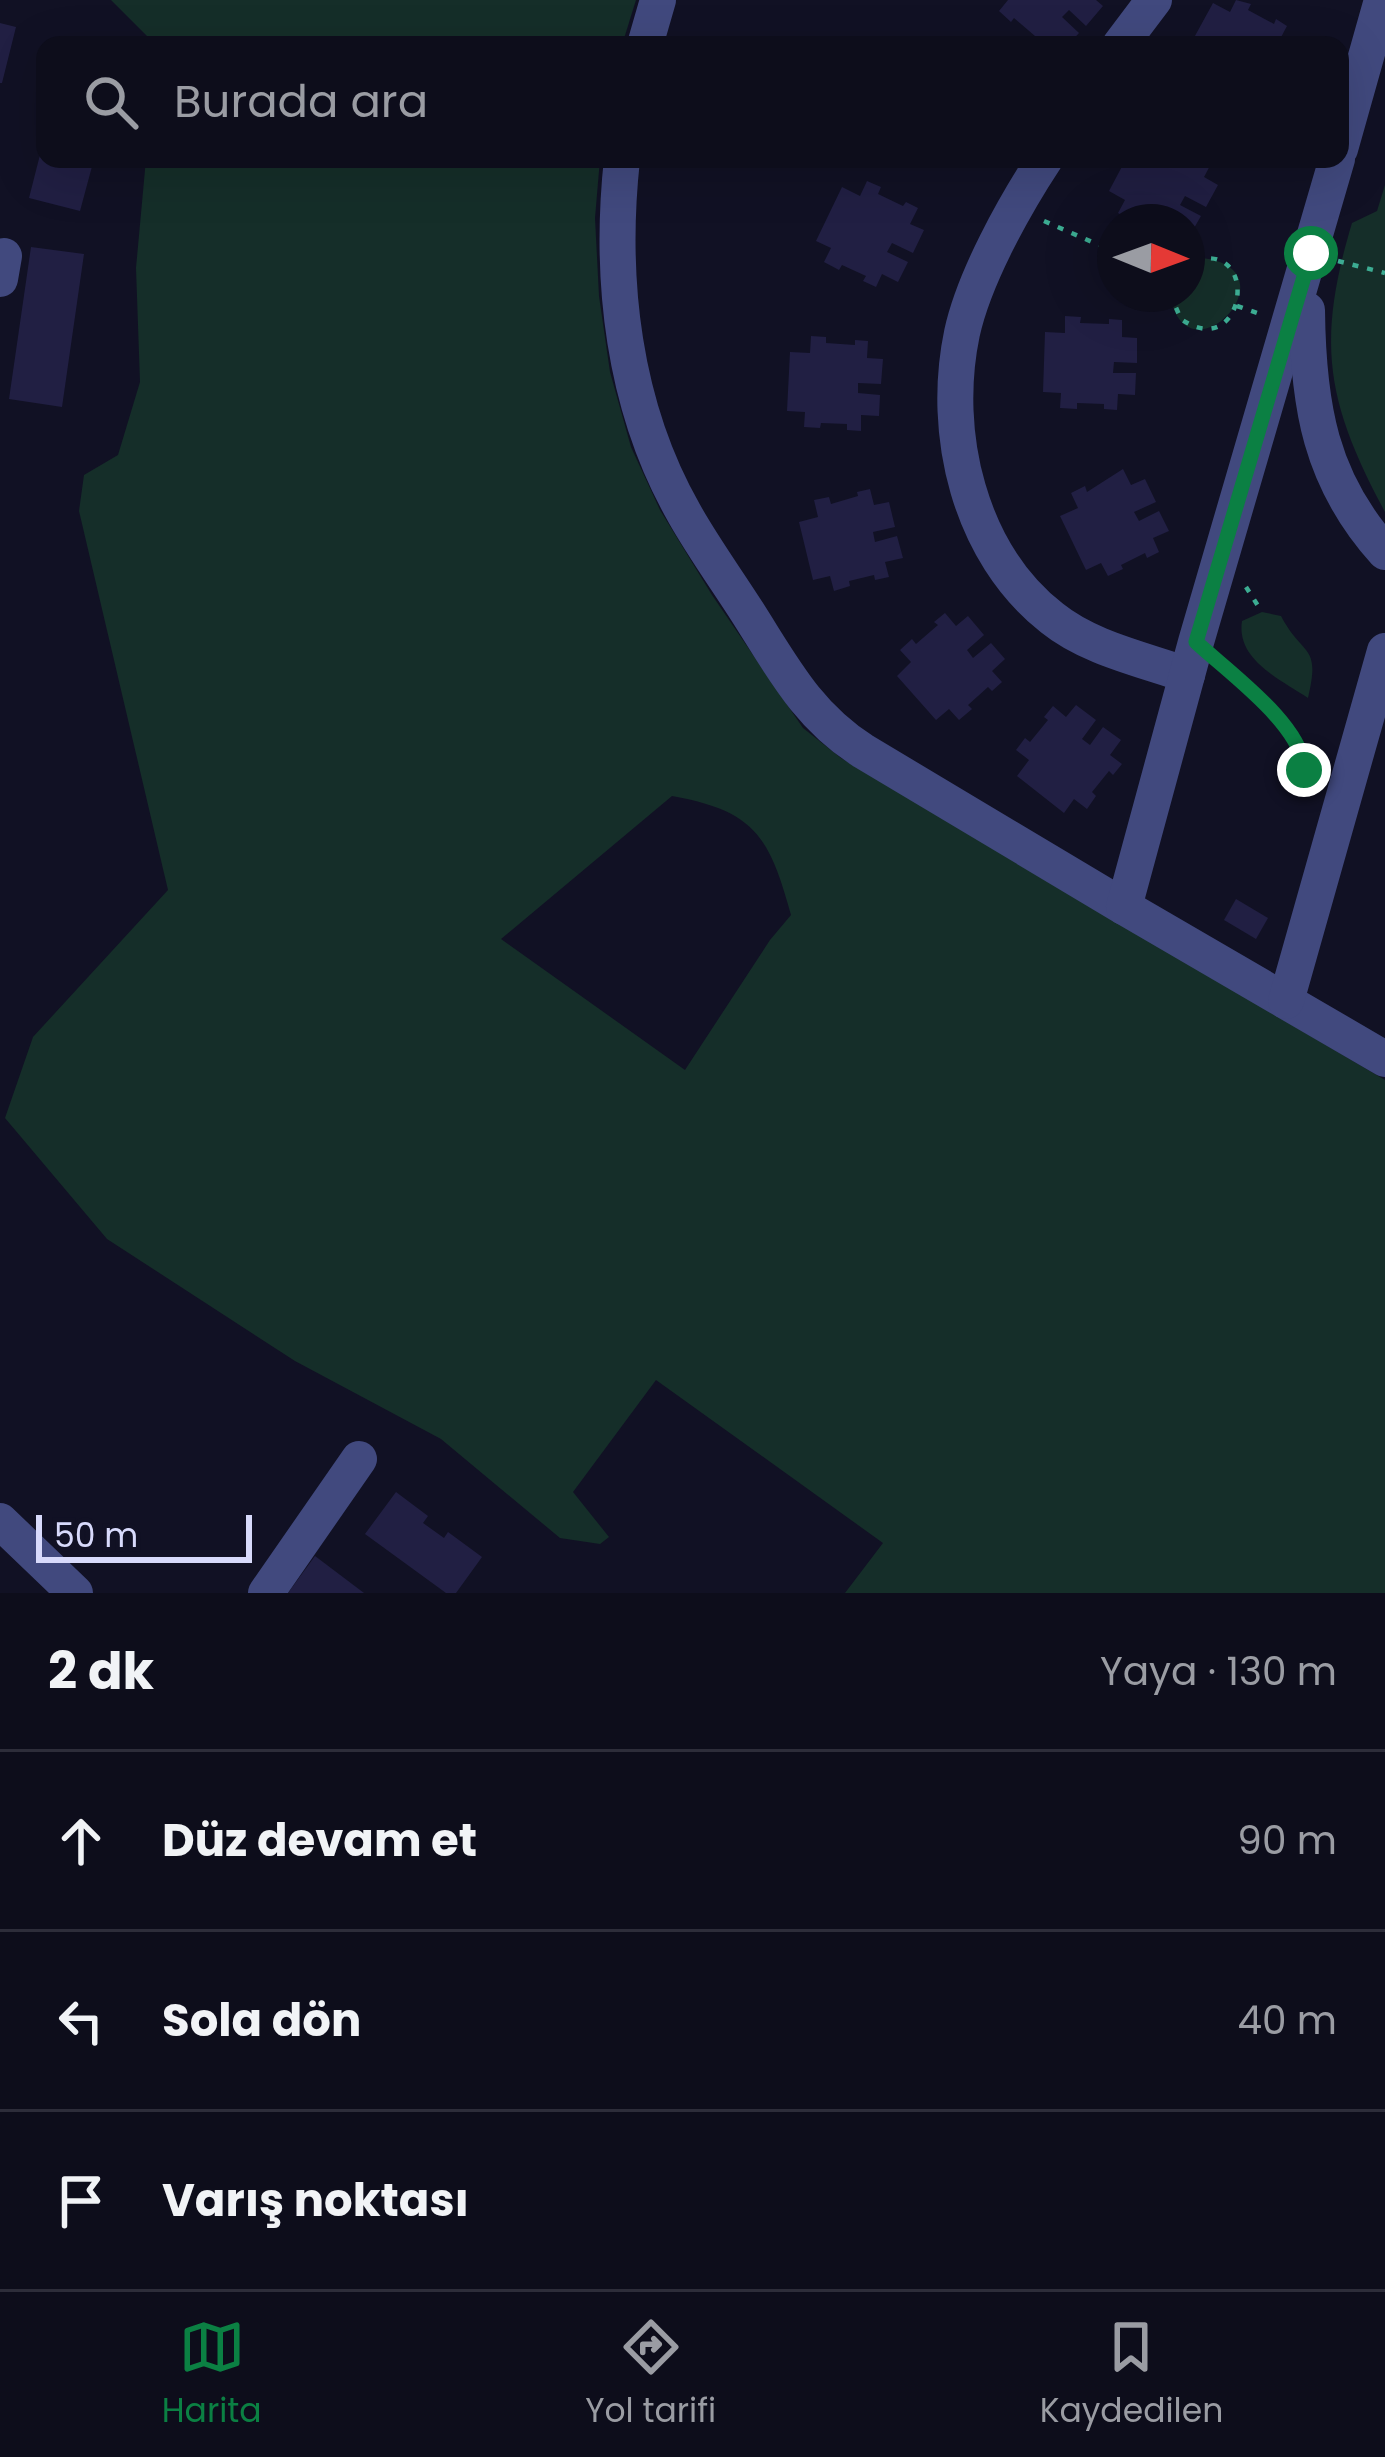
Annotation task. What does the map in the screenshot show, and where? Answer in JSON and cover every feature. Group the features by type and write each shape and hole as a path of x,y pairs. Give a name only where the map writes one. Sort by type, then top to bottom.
{"street":[{"path":"648,36 658,0"},
{"path":"1127,36 1154,0"},
{"path":"1349,117 1382,0"},
{"path":"622,168 620,292 632,382 643,417 684,513 801,696 835,734 1385,1059"},
{"path":"1040,168 970,309 962,337 961,466 969,502 1021,586 1054,620 1099,644 1192,658"},
{"path":"1124,907 1334,168"},
{"path":"1308,262 1307,372 1317,429 1336,482 1385,552"},
{"path":"1286,1001 1385,651"},
{"path":"266,1593 359,1459"},
{"path":"0,1521 75,1593"}],"path":[{"path":"1017,209 1097,244"},
{"path":"1178,312 1181,319 1201,328 1222,323 1237,306 1238,283 1224,264 1205,259"},
{"path":"1308,262 1385,273"},
{"path":"1192,658 1292,734 1304,756 1303,790"}],"green space":[{"path":"111,0 636,0 625,36 147,36"},
{"path":"145,168 599,168 595,218 599,296 610,372 631,447 660,510 712,595 803,728 841,758 1385,1080 1385,1593 845,1593 883,1543 656,1380 573,1492 609,1537 600,1544 560,1538 441,1439 295,1361 107,1239 5,1118 33,1037 168,890 79,511 84,475 118,455 140,382 136,268","holes":["672,796 723,810 754,831 766,847 791,915 685,1070 501,939"]},
{"path":"1385,185 1385,512 1339,404 1331,338 1352,223 1377,211"},
{"path":"1205,259 1229,267 1240,281 1238,299 1228,315 1212,326 1195,329 1180,320 1177,312 1205,312"},
{"path":"1262,612 1281,616 1308,652 1312,668 1308,698 1262,667 1246,647 1242,621"}],"building":[{"path":"1008,0 1096,0 1103,6 1086,26 1069,10 1062,17 1079,33 1076,36 1035,36 999,11"},
{"path":"1236,0 1251,4 1248,10 1274,24 1276,19 1287,26 1282,36 1195,36 1213,3 1230,12"},
{"path":"0,23 16,27 2,83 0,83"},
{"path":"37,168 92,168 80,211 29,198"},
{"path":"1121,168 1209,168 1204,177 1218,185 1206,207 1185,196 1181,204 1123,204 1125,200 1109,191"},
{"path":"867,181 881,187 878,194 918,208 910,224 924,230 913,253 892,243 887,252 908,262 898,282 882,274 876,287 863,281 866,276 824,262 831,248 816,241 842,187 860,196"},
{"path":"31,247 84,254 62,407 9,399"},
{"path":"1065,316 1081,317 1080,323 1122,320 1122,337 1137,338 1137,363 1114,362 1113,373 1136,373 1135,395 1118,394 1117,410 1104,409 1104,404 1077,403 1077,409 1060,408 1061,393 1043,392 1045,332 1065,333"},
{"path":"811,336 826,337 826,343 868,341 867,358 883,359 881,384 858,383 858,393 880,395 879,416 861,415 861,431 847,430 847,424 804,427 805,412 787,411 790,352 810,353"},
{"path":"1123,469 1131,485 1145,479 1156,502 1134,512 1139,521 1159,511 1169,531 1153,538 1159,552 1147,558 1145,553 1108,576 1101,563 1086,570 1060,516 1078,508 1071,493 1085,486 1087,492"},
{"path":"870,489 874,505 889,502 895,527 873,532 875,542 897,536 903,558 885,562 889,577 849,581 850,586 834,591 830,576 813,580 799,522 818,517 814,500 829,497 831,504"},
{"path":"945,613 956,626 968,616 984,635 967,650 973,658 991,643 1005,659 992,671 1002,682 992,691 988,687 959,720 949,709 936,720 897,676 911,662 900,650 912,639 916,644"},
{"path":"1076,705 1096,720 1082,739 1090,745 1103,727 1121,740 1110,755 1122,764 1113,775 1109,771 1092,792 1096,796 1087,809 1074,799 1064,813 1017,776 1029,760 1016,750 1025,738 1030,742 1053,706 1066,717"},
{"path":"1236,899 1268,918 1256,939 1224,920"},
{"path":"396,1492 428,1516 423,1523 444,1538 448,1532 482,1557 456,1593 446,1593 365,1534"},
{"path":"315,1556 364,1593 288,1593"}],"route":[{"path":"1304,770 1304,756 1292,734 1196,642 1311,253"}]}
